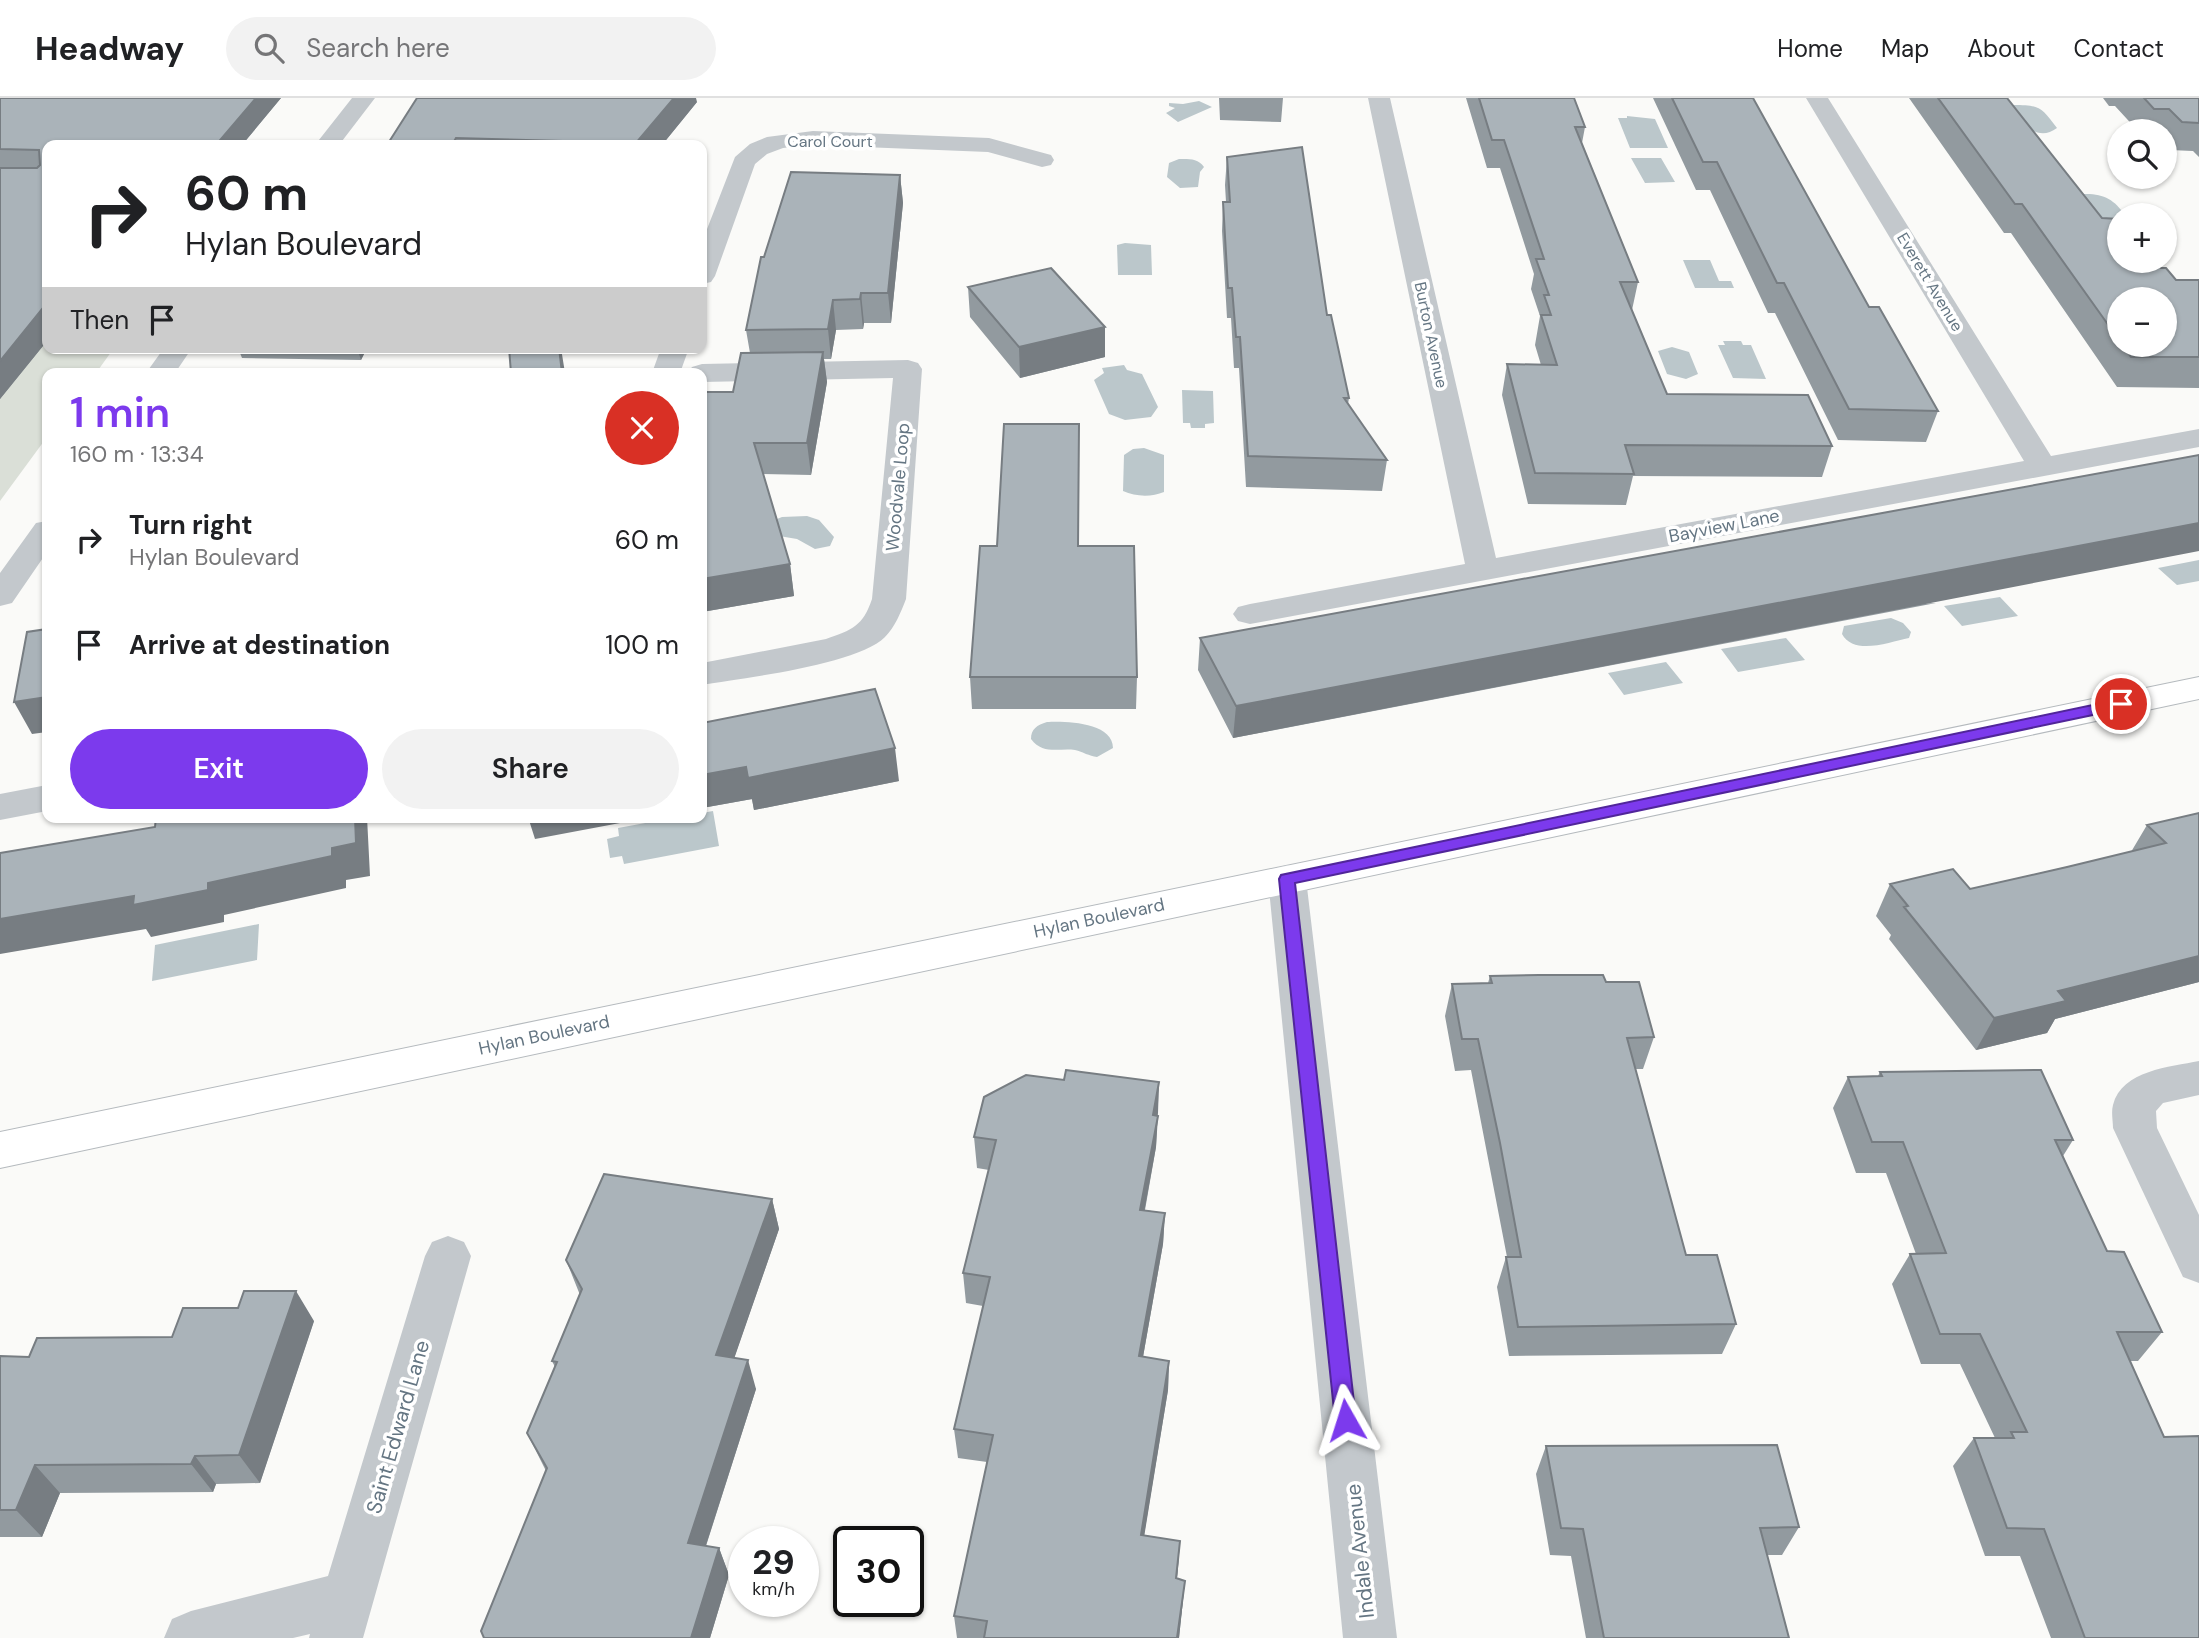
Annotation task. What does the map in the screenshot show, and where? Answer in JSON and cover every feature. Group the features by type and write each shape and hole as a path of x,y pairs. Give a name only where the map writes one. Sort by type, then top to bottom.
{"main road":[{"name":"Hylan Boulevard","path":"0,1150 2199,688"}],"street":[{"path":"331,140 363,98"},
{"name":"Burton Avenue","path":"1379,98 1483,572"},
{"name":"Everett Avenue","path":"1818,98 2042,466"},
{"name":"Carol Court","path":"707,262 744,162 753,152 768,144 791,138 813,138 989,145 1042,160"},
{"name":"Woodvale Loop","path":"707,373 908,369 889,599 883,616 872,632 832,649 707,673"},
{"name":"Bayview Lane","path":"1250,614 2199,438"},
{"path":"0,596 42,537"},
{"path":"0,807 42,799"},
{"name":"Indale Avenue","path":"1287,879 1370,1638"},
{"path":"2199,1078 2150,1089 2134,1106 2135,1128 2199,1263"},
{"name":"Saint Edward Lane","path":"191,1638 342,1618 448,1256"}],"shaded area":[{"path":"1199,101 1212,107 1178,122 1166,113 1175,108 1169,106 1169,103"},
{"path":"2013,105 2039,109 2057,128 2043,133 2030,129 2010,108"},
{"path":"1627,116 1655,119 1668,148 1630,148 1618,118"},
{"path":"1631,158 1661,158 1675,182 1645,183"},
{"path":"1189,159 1202,164 1204,167 1200,172 1198,187 1180,188 1167,177 1169,163"},
{"path":"2082,194 2102,196 2114,203 2107,203 2107,228"},
{"path":"1117,245 1151,245 1152,275 1118,275"},
{"path":"1683,260 1710,260 1719,281 1731,281 1734,288 1695,288"},
{"path":"0,296 42,297 42,354 110,354 100,368 42,368 42,444 0,501"},
{"path":"1723,341 1741,341 1743,345 1751,345 1766,379 1733,378 1718,345 1725,345"},
{"path":"1672,347 1689,352 1698,374 1686,379 1667,374 1658,351"},
{"path":"1124,365 1127,370 1142,374 1158,407 1151,417 1125,420 1109,414 1094,380 1104,373 1102,368"},
{"path":"1182,390 1213,391 1214,423 1205,424 1205,428 1191,428 1190,423 1183,423"},
{"path":"1144,448 1164,455 1164,492 1144,496 1123,491 1124,455 1133,449"},
{"path":"807,516 819,520 834,537 830,546 815,549 797,539 779,536 772,521 782,517"},
{"path":"2199,560 2199,581 2177,585 2158,568"},
{"path":"2000,597 2018,616 1962,626 1944,606"},
{"path":"1891,618 1903,623 1911,632 1909,638 1863,646 1848,641 1842,634 1844,626"},
{"path":"1786,638 1805,660 1738,672 1721,649"},
{"path":"1666,662 1683,683 1624,695 1608,673"},
{"path":"1047,722 1076,723 1097,728 1111,739 1113,748 1097,757 1075,750 1046,749 1036,744 1031,736 1035,728"},
{"path":"713,811 719,846 624,864 622,856 610,858 607,839 619,836 618,828 645,823 707,823 707,812"},
{"path":"259,924 257,960 152,981 155,945"}],"building":[{"path":"0,98 256,98 220,140 42,140 42,309 0,361 0,168 37,168 40,165 39,150 0,149"},
{"path":"417,98 674,98 639,140 390,140"},
{"path":"1479,98 1574,98 1585,127 1575,127 1638,282 1620,282 1667,394 1808,395 1832,446 1625,445 1634,474 1535,473 1507,364 1557,365 1541,315 1551,315 1544,295 1549,295 1536,259 1544,259 1504,140 1492,140"},
{"path":"1672,98 1753,98 1869,307 1879,307 1938,411 1849,409 1784,283 1777,283 1717,162 1703,162"},
{"path":"1938,98 2007,98 2102,218 2107,218 2107,273 2170,273 2176,280 2199,280 2199,357 2177,357 2177,287 2107,287 2107,323 2022,204 2015,204"},
{"path":"2144,98 2199,98 2199,123 2182,122 2169,109 2154,109"},
{"path":"1302,147 1327,315 1331,315 1349,398 1344,398 1387,460 1248,456 1240,337 1236,337 1232,288 1228,288 1223,202 1230,202 1227,157"},
{"path":"791,172 900,175 888,293 861,293 860,299 833,300 828,329 746,330 761,257 764,257"},
{"path":"1051,268 1105,327 1019,347 968,287"},
{"path":"823,352 807,443 754,443 790,564 707,578 707,392 733,392 741,353"},
{"path":"509,354 560,354 561,368 511,368"},
{"path":"1004,424 1079,424 1078,546 1134,546 1137,677 970,677 980,546 997,546"},
{"path":"2199,455 2199,523 1236,706 1200,638"},
{"path":"42,630 42,698 14,702 27,632"},
{"path":"875,689 895,748 748,778 746,767 707,774 707,722"},
{"path":"2199,813 2199,956 2058,991 2066,1001 1994,1018 1904,907 1908,906 1890,884 1953,869 1970,889 2067,867 2166,843 2147,825"},
{"path":"155,823 355,823 356,843 332,848 332,856 208,883 208,890 133,905 134,896 0,919 0,853 155,827"},
{"path":"1603,975 1606,982 1639,982 1654,1037 1627,1038 1686,1255 1717,1255 1736,1324 1518,1327 1506,1257 1521,1257 1500,1143 1478,1039 1462,1039 1452,984 1492,983 1490,976"},
{"path":"1066,1070 1159,1082 1153,1115 1158,1116 1140,1210 1165,1213 1139,1356 1169,1361 1141,1535 1180,1541 1176,1578 1185,1581 1177,1638 984,1638 987,1621 954,1616 993,1435 954,1429 990,1277 963,1273 996,1140 974,1137 984,1097 1026,1075 1064,1080"},
{"path":"2041,1070 2073,1140 2055,1140 2107,1251 2124,1252 2162,1332 2117,1332 2164,1437 2199,1436 2199,1638 2085,1638 2044,1529 2007,1528 1974,1438 2014,1438 2011,1432 2027,1432 1980,1334 1940,1334 1910,1254 1946,1253 1903,1142 1872,1142 1848,1077 1882,1076 1880,1072"},
{"path":"604,1174 772,1199 716,1355 748,1360 688,1543 719,1548 691,1638 484,1638 481,1631 547,1468 527,1433 557,1362 552,1361 582,1289 566,1260"},
{"path":"244,1291 296,1291 239,1455 195,1456 191,1464 35,1465 16,1510 0,1510 0,1356 29,1357 37,1338 172,1337 183,1308 238,1308"},
{"path":"1777,1445 1799,1527 1760,1528 1789,1638 1604,1638 1583,1529 1561,1528 1546,1446"}],"route":[{"path":"1346,1420 1287,879 2121,704"}]}
